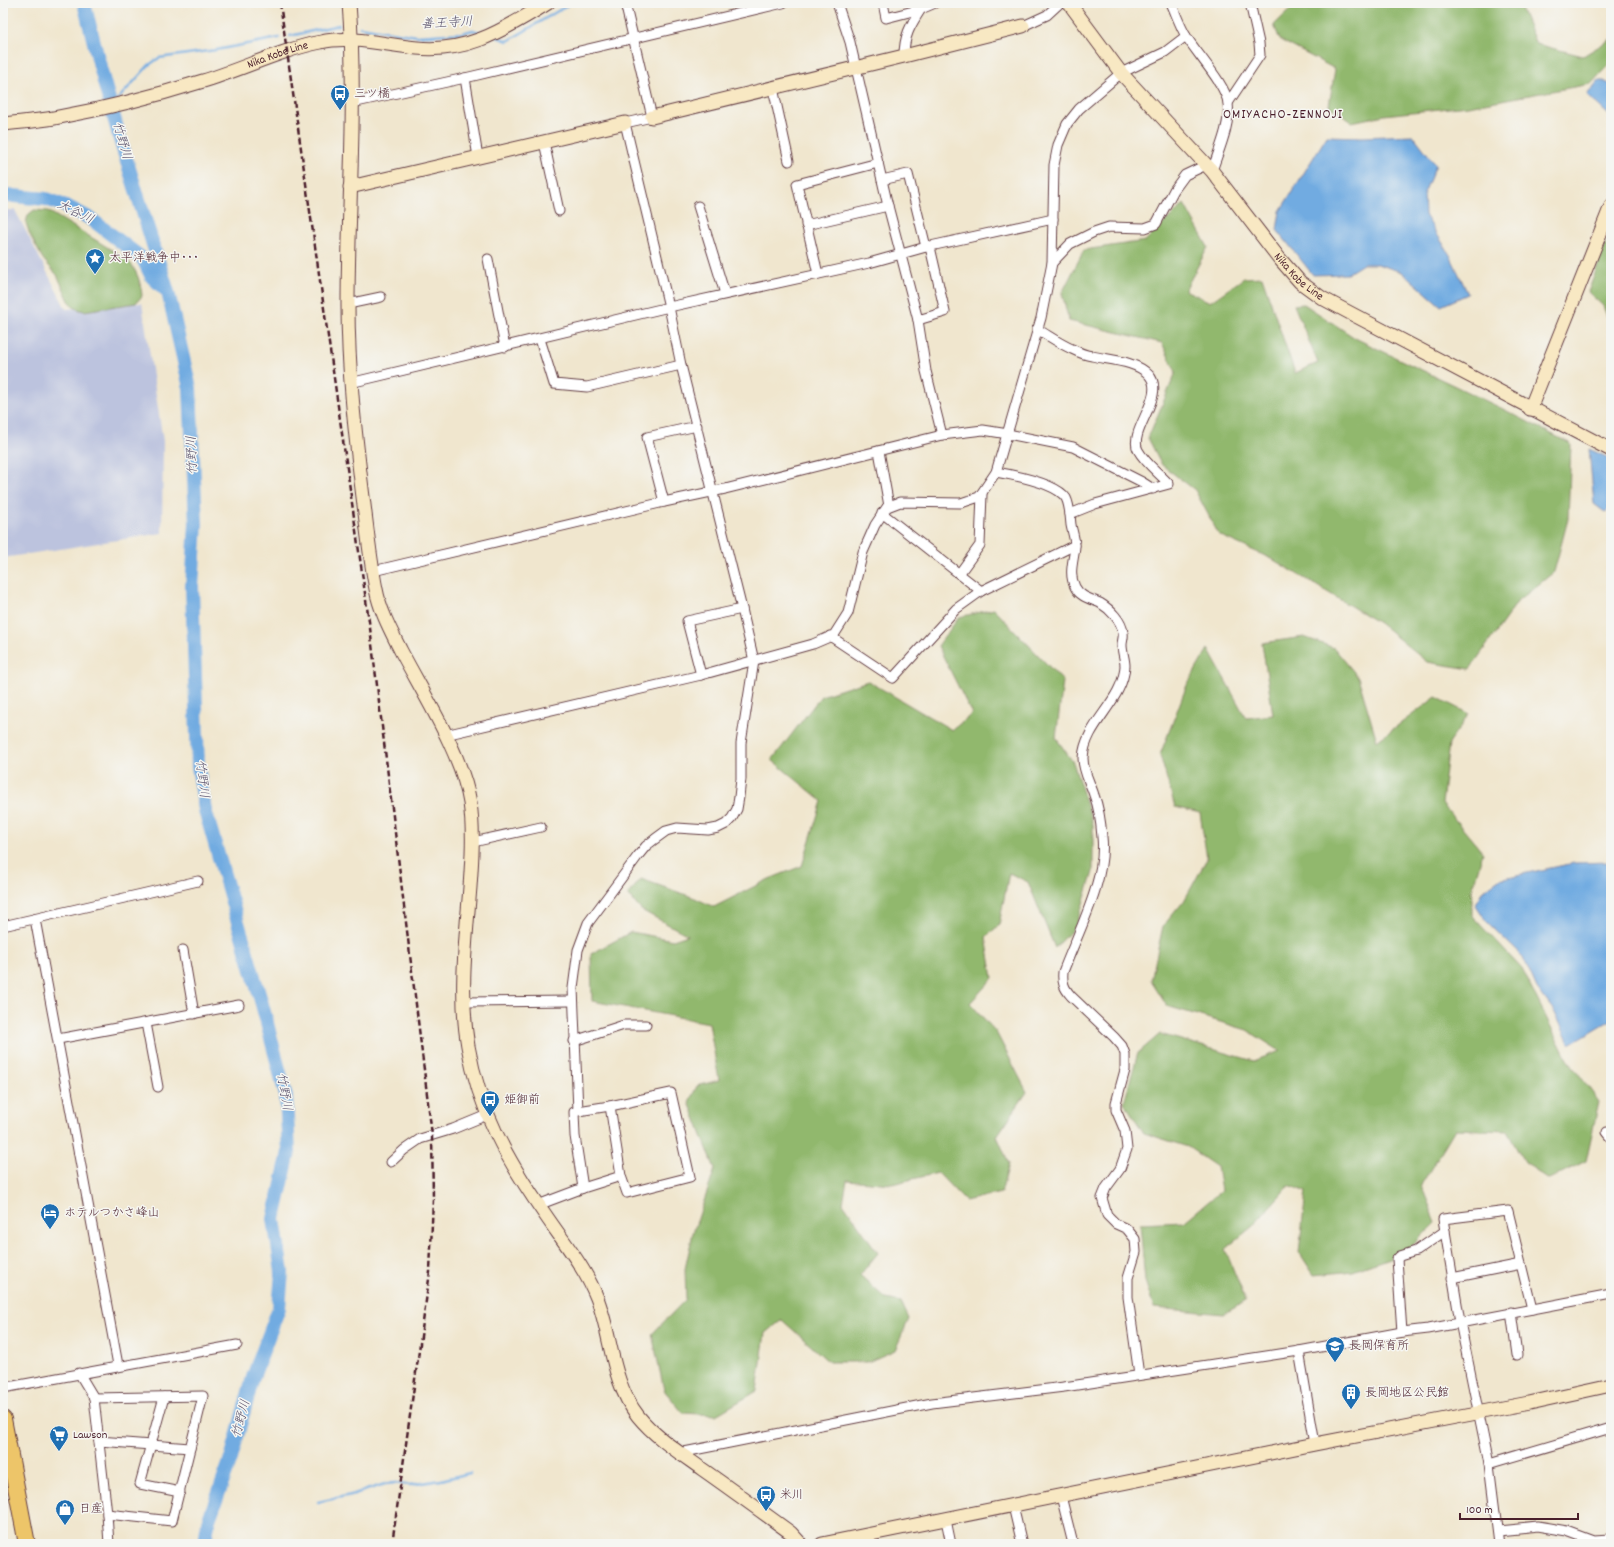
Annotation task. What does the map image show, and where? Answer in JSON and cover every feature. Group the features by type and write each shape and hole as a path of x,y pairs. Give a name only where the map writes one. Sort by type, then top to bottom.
{"highway":[{"path":"3,1419 27,1544"}],"street":[{"path":"349,3 352,40 352,103 348,304 350,383 357,448 376,593 385,619 445,735 459,766 466,788 471,812 473,842 466,937 464,1002 467,1045 487,1115 500,1145 538,1205 584,1271 597,1299 622,1390 636,1414 657,1436 791,1533 801,1544"},
{"name":"Nika Kobe Line","path":"3,124 52,118 89,111 203,81 322,41 352,40 435,49 470,44 501,31 548,3"},
{"path":"625,3 652,117"},
{"path":"352,103 634,39 783,3"},
{"path":"836,3 850,42 888,206 918,320 926,371 942,435"},
{"path":"883,3 886,18 921,9 935,3"},
{"path":"350,187 652,117 1023,26 1047,15 1060,3"},
{"name":"Nika Kobe Line","path":"1069,3 1121,73 1209,168 1279,258 1300,282 1322,298 1530,409 1611,450"},
{"path":"1052,263 1070,244 1094,232 1109,227 1145,228 1156,224 1174,190 1185,175 1209,168 1228,120 1228,103 1226,94 1186,36 1171,3"},
{"path":"1228,103 1260,55 1259,43 1250,3"},
{"path":"904,56 905,39 910,26 921,9"},
{"path":"445,735 701,675 813,644 834,635 848,613 863,552 882,513 889,506 900,502 961,503 979,497 996,472 1037,329 1042,318 1052,263 1054,165 1058,145 1067,124 1079,109 1121,73 1164,52 1186,36"},
{"path":"465,78 478,157"},
{"path":"772,88 789,161"},
{"path":"578,1111 572,1001 574,970 578,950 588,923 636,857 646,846 666,832 677,828 708,830 718,828 726,824 737,809 741,779 741,743 754,661 681,365 669,307 625,123"},
{"path":"544,142 559,211"},
{"path":"818,274 797,184 878,163"},
{"path":"882,180 908,174 945,312 918,320"},
{"path":"698,206 725,294"},
{"path":"806,225 888,206"},
{"path":"1530,409 1611,206"},
{"path":"350,383 669,307 1053,219"},
{"path":"488,259 505,347"},
{"path":"348,304 381,297"},
{"path":"1037,329 1071,349 1091,356 1131,364 1150,376 1154,389 1152,402 1137,437 1138,449 1147,462 1169,484 1095,504 1070,514"},
{"path":"540,338 554,384 587,387 681,365"},
{"path":"664,502 647,437 697,426"},
{"path":"373,571 712,492 942,435 983,430 1073,447 1153,489"},
{"path":"879,451 889,506"},
{"path":"996,472 1026,477 1052,488 1065,498 1069,508 1075,545 1071,572 1076,588 1086,599 1100,603 1112,612 1120,624 1124,634 1122,644 1125,664 1120,688 1090,735 1083,757 1084,770 1094,795 1099,816 1103,856 1099,878 1063,972 1062,982 1065,989 1114,1037 1122,1046 1126,1054 1125,1070 1116,1103 1116,1110 1125,1131 1127,1150 1120,1169 1106,1188 1102,1198 1107,1215 1116,1224 1127,1229 1135,1239 1136,1252 1128,1278 1128,1291 1139,1375"},
{"path":"959,574 980,545 982,494"},
{"path":"882,513 981,592"},
{"path":"830,636 893,678 956,610 981,592 1075,545"},
{"path":"701,675 687,621 742,609"},
{"path":"473,842 541,827"},
{"path":"3,926 198,881"},
{"path":"35,918 118,1365"},
{"path":"183,950 194,1014"},
{"path":"464,1002 572,1001"},
{"path":"58,1040 239,1005"},
{"path":"146,1023 158,1087"},
{"path":"574,1041 624,1025 646,1025"},
{"path":"583,1188 575,1136 574,1112 671,1093 690,1177 627,1193 621,1176 610,1106"},
{"path":"391,1162 404,1150 420,1139 453,1129 487,1115"},
{"path":"538,1205 583,1188 621,1176"},
{"path":"1499,1544 1489,1464 1460,1322 1443,1219 1508,1212 1532,1309"},
{"path":"1402,1332 1397,1259 1400,1256 1416,1251 1445,1231"},
{"path":"1452,1278 1521,1264"},
{"path":"679,1453 932,1403 1064,1387 1299,1351 1402,1332 1428,1329 1611,1294"},
{"path":"1511,1312 1517,1355"},
{"path":"3,1388 118,1365 237,1344"},
{"path":"1299,1351 1315,1444"},
{"path":"79,1373 94,1398 109,1544"},
{"path":"822,1544 1315,1444 1529,1403 1611,1385"},
{"path":"94,1398 203,1396 172,1521 107,1514"},
{"path":"164,1397 140,1484 180,1492"},
{"path":"1489,1464 1611,1428"},
{"path":"99,1441 190,1448"},
{"path":"1061,1496 1073,1544"},
{"path":"1013,1506 1022,1544"},
{"path":"946,1520 951,1544"},
{"path":"1498,1530 1538,1526 1568,1531 1595,1541 1611,1540"}],"shaded area":[{"path":"3,210 15,210 66,309 142,303 163,441 162,533 3,558"}],"green space":[{"path":"1297,3 1519,3 1536,44 1583,56 1611,39 1611,62 1591,84 1468,106 1384,115 1352,122 1329,106 1335,69 1280,40 1274,25"},
{"path":"1184,204 1208,247 1185,290 1210,302 1244,278 1262,277 1295,373 1318,363 1294,305 1304,304 1355,338 1503,409 1571,444 1568,519 1554,572 1518,601 1470,669 1427,662 1379,623 1272,559 1219,535 1195,490 1162,465 1148,438 1176,372 1162,343 1069,321 1062,293 1084,250 1145,241"},
{"path":"34,210 48,211 125,258 137,275 142,296 136,303 84,311 71,305 57,275 43,259 30,235 26,223 28,215"},
{"path":"1611,230 1611,327 1603,306 1588,292"},
{"path":"994,609 1063,681 1056,738 1073,762 1093,824 1093,872 1076,926 1055,948 1028,882 1009,873 999,925 986,937 993,978 970,1003 996,1032 1027,1092 997,1136 1009,1164 1001,1193 965,1201 938,1173 892,1184 847,1180 843,1203 878,1253 860,1275 886,1299 901,1302 909,1319 895,1350 868,1362 829,1362 782,1320 765,1333 757,1391 716,1415 683,1413 664,1390 652,1334 686,1299 685,1269 693,1233 715,1169 689,1102 697,1086 719,1080 709,1023 592,1001 591,954 631,932 673,940 688,935 641,910 628,895 641,879 695,898 714,907 769,879 802,866 822,801 772,760 821,696 868,681 952,730 972,714 938,646 959,617"},
{"path":"1304,637 1334,648 1358,677 1377,741 1436,697 1469,714 1449,743 1442,804 1483,853 1472,890 1472,916 1522,969 1565,1055 1599,1102 1586,1161 1549,1179 1524,1162 1507,1131 1455,1129 1421,1185 1436,1222 1406,1252 1353,1271 1314,1275 1299,1252 1306,1192 1289,1185 1253,1226 1225,1249 1246,1301 1224,1314 1154,1308 1145,1281 1140,1224 1184,1222 1221,1191 1217,1167 1188,1147 1144,1133 1124,1102 1138,1053 1160,1034 1254,1061 1280,1051 1247,1030 1167,1006 1151,981 1163,926 1184,901 1207,859 1200,813 1175,807 1160,755 1187,685 1208,649 1246,718 1273,715 1262,643"}],"water":[{"path":"1598,81 1604,81 1611,85 1611,117 1587,95"},
{"path":"1413,135 1436,165 1424,193 1425,215 1450,255 1468,294 1441,306 1402,272 1377,264 1363,264 1347,274 1313,275 1277,230 1280,211 1327,136 1362,137"},
{"path":"1589,449 1611,459 1611,504 1606,513 1594,504"},
{"path":"1611,862 1611,1020 1570,1044 1554,1011 1537,988 1523,957 1487,922 1476,905 1482,891 1499,879 1574,863"}],"waterway":[{"name":"竹野川","path":"84,3 122,146 168,292 190,388 196,524 192,587 198,766 205,810 262,1004 286,1096 289,1152 274,1219 282,1272 279,1308 253,1377 231,1459 208,1522 205,1544"},
{"name":"善王寺川","path":"497,37 508,41 571,3"},
{"name":"善王寺川","path":"290,36 339,25"},
{"name":"善王寺川","path":"360,27 417,36 462,33 473,30 482,33"},
{"name":"善王寺川","path":"118,99 149,65 159,58 216,50 279,38"},
{"name":"大谷川","path":"3,195 46,199 68,207 91,219 143,259 152,277 166,290"},
{"path":"318,1502 351,1495 385,1484 395,1483 410,1485 470,1473"}],"railway":[{"path":"280,3 370,628 432,1135 433,1199 430,1272 392,1544"}],"place":[{"name":"三ツ橋","path":"340,111"},
{"name":"太平洋戦争中･･･","path":"95,275"},
{"name":"姫御前","path":"490,1117"},
{"name":"ホテルつかさ峰山","path":"50,1230"},
{"name":"長岡保育所","path":"1335,1363"},
{"name":"長岡地区公民館","path":"1351,1410"},
{"name":"Lawson","path":"59,1452"},
{"name":"米川","path":"766,1512"},
{"name":"日産","path":"65,1526"}],"district":[{"name":"OMIYACHO-ZENNOJI","path":"1283,115"}]}
